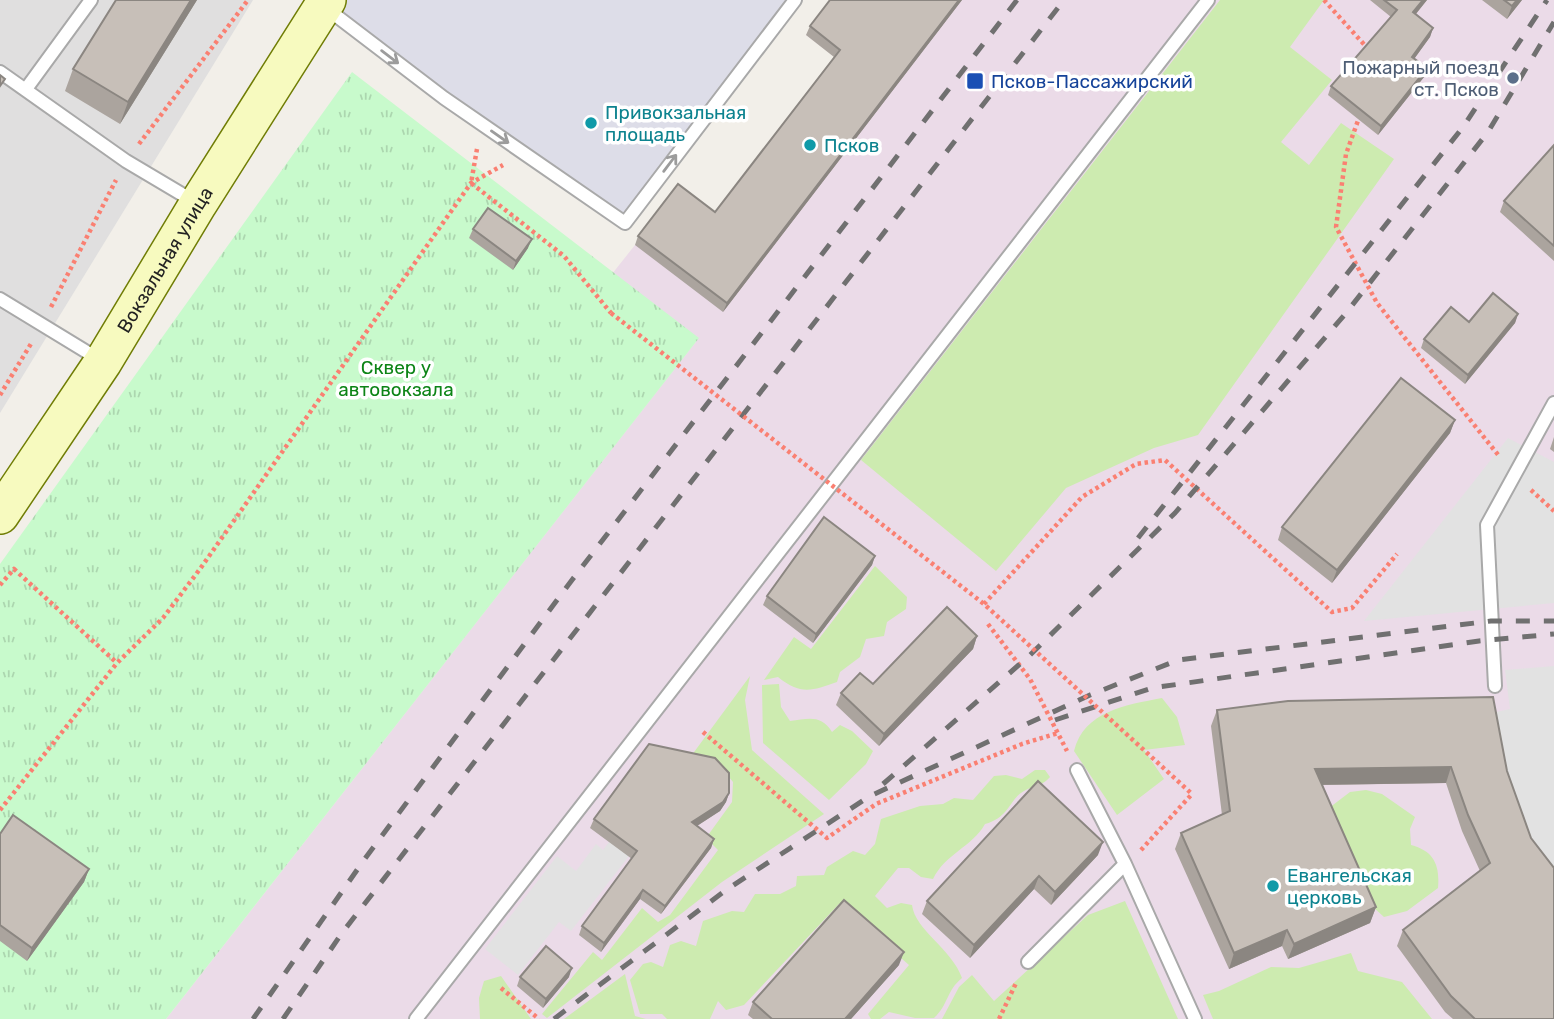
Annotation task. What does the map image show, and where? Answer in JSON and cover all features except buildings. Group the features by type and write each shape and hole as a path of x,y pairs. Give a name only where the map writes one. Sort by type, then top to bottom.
{"main road":[{"name":"Вокзальная улица","path":"0,515 103,362 198,204 325,3"}],"lane":[{"path":"26,89 91,0"},
{"path":"325,3 444,98 625,223 795,0"},
{"path":"416,1019 1208,0"},
{"path":"0,72 126,161 198,204"},
{"path":"0,299 103,362"},
{"path":"1495,686 1487,525 1554,402"},
{"path":"1077,770 1125,864 1195,1019"},
{"path":"1028,962 1125,864"}],"path":[{"path":"0,395 42,325 126,161 248,0"},
{"path":"1324,0 1374,55"},
{"path":"1362,109 1346,154 1336,227 1377,303 1513,474 1554,511"},
{"path":"0,810 117,663 163,618 200,569 471,183 512,160"},
{"path":"471,183 564,256 611,313 984,604 1192,794 1161,831"},
{"path":"984,604 1082,496 1136,464 1166,460 1332,612 1352,607 1397,554"},
{"path":"0,585 14,569 117,663"},
{"path":"988,624 1030,680 1077,770"},
{"path":"703,732 827,838 876,804 1022,744 1058,733"},
{"path":"999,1019 1028,962"},
{"path":"502,988 539,1019"}],"shaded area":[{"path":"0,0 253,0 0,413"},
{"name":"Привокзальная площадь","path":"347,0 795,0 625,223 336,16"},
{"path":"834,0 1554,0 1554,1019 166,1019 698,339 612,274 635,245 711,221 836,58 806,35"},
{"path":"1508,438 1554,462 1554,603 1364,621"},
{"path":"1554,666 1554,881 1531,851 1506,784 1492,713 1510,709 1505,670"},
{"path":"643,797 663,812 571,931 559,922 518,975 485,949 557,856 576,871 596,844 603,850"}],"green space":[{"path":"1220,0 1324,0 1290,47 1332,80 1281,142 1309,165 1341,123 1394,159 1198,435 1154,448 1066,488 996,571 861,460"},
{"name":"Сквер у автовокзала","path":"352,72 699,338 166,1019 0,1019 0,564"},
{"path":"875,566 907,597 906,609 887,622 884,636 866,639 860,657 840,672 837,682 806,690 793,687 778,677 764,680 794,637 811,649"},
{"path":"750,676 745,700 752,750 824,814 722,882 547,1018 542,1014 593,952 602,960 642,908 658,922 670,915 718,850 706,838 732,802 733,782 719,765 686,763"},
{"path":"779,684 781,707 790,721 819,720 832,732 840,725 852,731 873,751 866,764 829,800 763,743 762,685"},
{"path":"1162,698 1177,717 1185,745 1144,750 1164,779 1117,815 1074,751 1079,738 1097,718 1108,712"},
{"path":"1035,770 1045,770 1050,777 1019,794 1000,817 985,824 973,839 944,863 933,879 921,877 909,868 898,868 875,896 887,908 901,903 912,905 920,923 950,958 962,978 934,1018 915,1018 889,1012 880,1019 871,1019 868,1014 909,965 839,904 744,1005 726,1010 718,1001 710,1019 667,1019 662,1014 640,1014 630,980 643,964 651,962 663,967 670,945 681,941 696,946 703,921 732,911 744,912 755,894 780,894 796,886 797,876 824,875 827,867 853,851 865,855 875,844 881,819 920,806 943,804 954,798 973,800 994,776 1006,775 1022,779"},
{"path":"1366,790 1382,794 1415,817 1410,829 1411,845 1430,855 1438,872 1438,888 1407,911 1384,917 1373,907 1329,808 1350,792"},
{"path":"1125,901 1178,1019 942,1019 959,987 972,975 994,1001 1088,915"},
{"path":"1351,953 1358,971 1402,982 1432,1019 1213,1019 1203,995 1219,991 1271,967 1299,968"},
{"path":"625,974 635,1016 646,1019 564,1019"},
{"path":"501,976 531,1019 480,1019 479,998 484,981"}],"railway":[{"path":"253,1019 364,860 572,580 1017,0"},
{"path":"283,1019 342,933 1064,0"},
{"path":"1138,538 1463,127 1547,0"},
{"path":"883,784 1029,656 1175,513 1346,313 1488,132 1554,22"},
{"path":"554,1019 726,890 870,796 1090,695 1178,660 1491,621 1554,621"},
{"path":"1055,720 1152,688 1479,641 1554,634"}],"place":[{"name":"Пожарный поезд ст. Псков","path":"1513,78"},
{"name":"Псков-Пассажирский","path":"975,81"},
{"name":"Привокзальная площадь","path":"591,123"},
{"name":"Псков","path":"810,145"},
{"name":"Евангельская церковь","path":"1273,886"}]}
